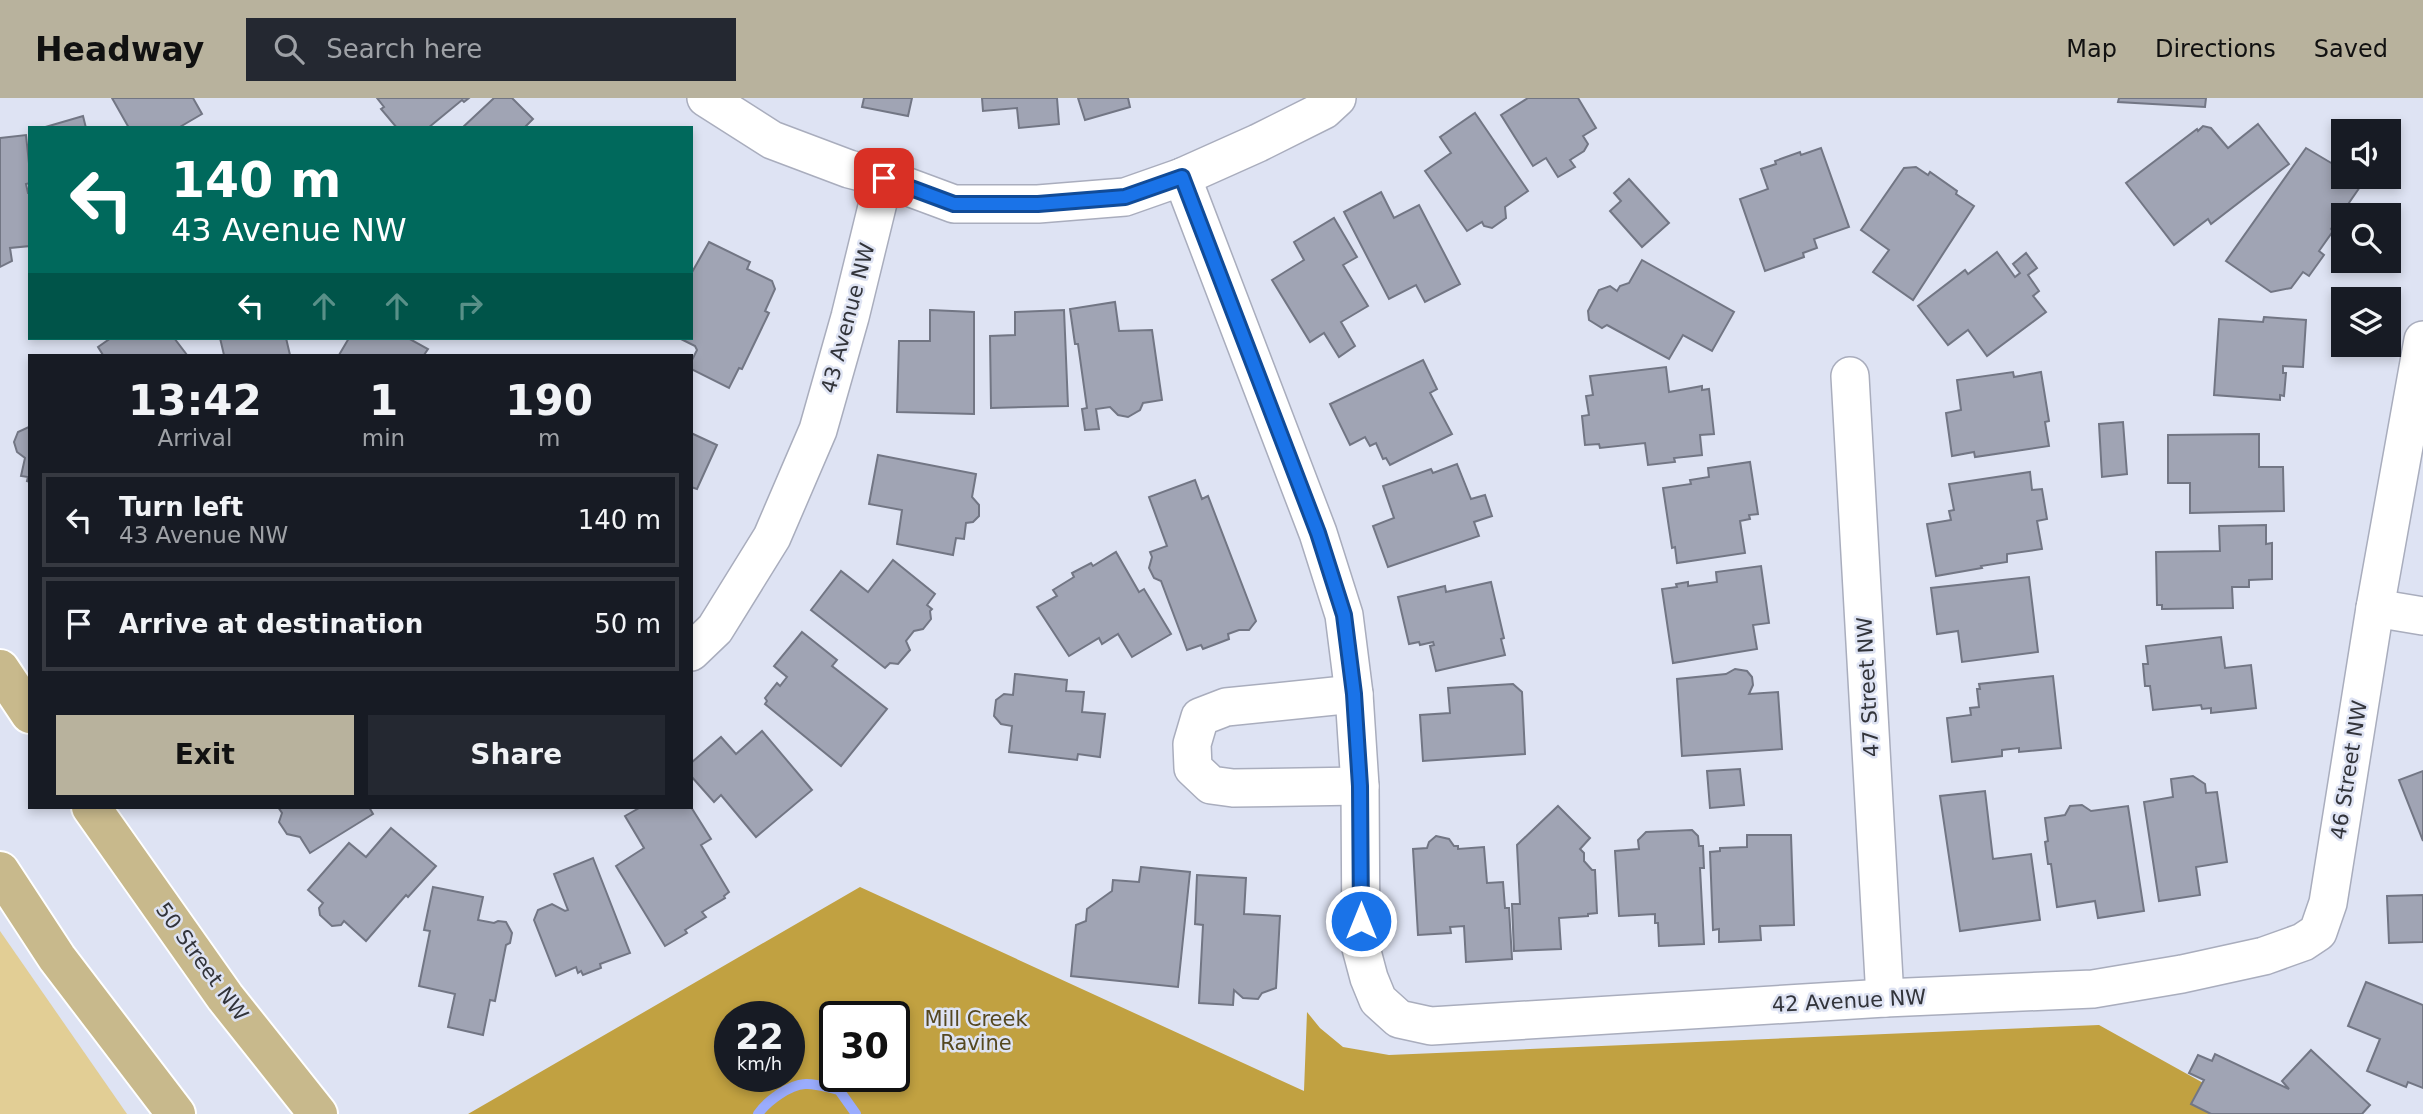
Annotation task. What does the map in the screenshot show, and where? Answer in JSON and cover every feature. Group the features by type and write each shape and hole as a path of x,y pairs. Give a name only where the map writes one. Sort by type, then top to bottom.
{"main road":[{"path":"0,669 28,711"},
{"name":"50 Street NW","path":"92,809 225,997 318,1114"},
{"path":"0,871 57,958 176,1114"}],"street":[{"path":"706,98 772,139 849,169 884,178 954,204 1038,204 1125,197 1182,177 1324,110 1337,98"},
{"path":"1182,177 1318,533 1344,615 1354,694 1360,786 1233,788 1211,785 1193,768 1192,744 1200,717 1226,707 1354,694"},
{"name":"43 Avenue NW","path":"693,650 715,629 772,537 818,430 850,317 884,178"},
{"name":"46 Street NW","path":"2318,932 2328,904 2375,608 2423,340"},
{"name":"47 Street NW","path":"1850,376 1885,999"},
{"path":"2375,608 2423,616"},
{"name":"42 Avenue NW","path":"1360,786 1361,948 1378,1000 1399,1019 1431,1026 2093,989 2182,974 2264,956 2302,942 2318,932"}],"shaded area":[{"path":"0,931 127,1114 0,1114"}],"green space":[{"name":"Mill Creek Ravine","path":"860,887 1304,1091 1307,1012 1320,1028 1343,1047 1389,1055 2099,1025 2259,1114 468,1114"}],"building":[{"path":"112,98 193,98 202,114 181,126 128,126"},
{"path":"377,98 469,98 464,102 462,100 430,126 395,126 381,109 384,107"},
{"path":"494,98 512,98 533,119 526,126 464,126"},
{"path":"864,98 912,98 908,116 862,107"},
{"path":"982,98 1057,98 1059,124 1019,128 1017,108 983,111"},
{"path":"1078,98 1128,98 1130,107 1085,120"},
{"path":"1528,98 1578,98 1596,128 1583,136 1588,144 1584,151 1570,160 1575,167 1558,177 1546,158 1533,166 1501,115"},
{"path":"2119,98 2206,98 2205,107 2118,102"},
{"path":"1475,113 1528,191 1505,207 1506,218 1492,228 1484,226 1482,222 1467,231 1425,171 1451,153 1440,137"},
{"path":"83,116 86,126 49,126"},
{"path":"2258,124 2289,164 2211,224 2208,219 2174,245 2126,183 2203,126 2211,128 2228,148"},
{"path":"26,135 28,246 10,248 12,261 0,267 0,138"},
{"path":"1821,148 1849,227 1814,239 1817,248 1803,253 1804,257 1765,271 1740,199 1768,189 1761,169 1800,152 1801,155"},
{"path":"2306,148 2331,163 2331,189 2359,189 2349,203 2331,203 2331,234 2319,251 2324,255 2309,276 2303,272 2291,288 2271,292 2226,261"},
{"path":"1916,167 1928,175 1930,172 1974,206 1913,300 1873,272 1889,250 1861,230 1904,168"},
{"path":"1629,179 1669,223 1642,247 1610,211 1621,201 1614,193"},
{"path":"1381,192 1394,218 1419,205 1460,284 1425,302 1416,285 1389,299 1344,212"},
{"path":"1334,218 1357,257 1343,265 1368,306 1341,322 1355,346 1339,357 1324,333 1310,342 1272,280 1304,260 1294,242"},
{"path":"709,242 750,262 747,269 772,281 775,289 765,311 769,313 742,369 739,368 729,388 693,370 693,358 697,350 683,340 693,340 693,270"},
{"path":"1997,252 2015,277 2020,273 2013,264 2026,253 2037,268 2028,275 2039,291 2033,296 2046,312 1987,356 1968,330 1948,345 1918,306 1965,270 1968,274"},
{"path":"1642,260 1734,312 1712,351 1683,335 1669,359 1607,325 1602,328 1589,320 1588,311 1599,290 1610,286 1617,291 1620,286 1629,283"},
{"path":"1115,302 1119,331 1152,330 1162,400 1143,403 1140,410 1128,417 1118,415 1110,407 1096,409 1099,429 1085,430 1082,409 1087,408 1070,309"},
{"path":"930,310 974,312 974,414 897,412 899,341 930,341"},
{"path":"1064,310 1068,406 991,408 990,336 1015,335 1015,312"},
{"path":"2264,317 2306,320 2303,367 2283,366 2283,373 2286,373 2284,396 2280,395 2280,400 2214,395 2219,319 2263,322"},
{"path":"108,340 176,340 186,354 102,354 98,347"},
{"path":"220,340 286,340 290,354 224,354"},
{"path":"348,340 412,340 428,349 425,354 340,354"},
{"path":"1423,360 1437,389 1430,393 1452,434 1390,465 1386,458 1383,459 1376,443 1370,446 1365,437 1350,445 1330,404"},
{"path":"1666,367 1669,392 1702,386 1702,390 1709,389 1714,434 1700,435 1702,455 1674,458 1675,462 1648,465 1645,443 1600,448 1599,444 1585,445 1582,416 1589,415 1586,396 1593,395 1590,376"},
{"path":"2013,372 2014,377 2041,372 2049,421 2045,422 2049,446 1975,457 1974,452 1952,456 1946,413 1961,410 1957,380"},
{"path":"2123,422 2127,474 2102,477 2099,424"},
{"path":"28,427 28,477 21,476 25,458 17,452 14,442 18,432"},
{"path":"693,434 717,445 697,489 693,488"},
{"path":"2259,434 2259,467 2283,467 2284,511 2190,513 2190,483 2168,483 2168,435"},
{"path":"878,455 976,474 972,497 979,505 979,516 973,522 966,523 964,539 956,538 953,555 897,544 902,510 869,504"},
{"path":"1750,462 1758,514 1749,515 1750,519 1740,521 1745,553 1677,563 1675,547 1672,548 1663,488 1691,484 1690,480 1709,477 1708,468"},
{"path":"1457,464 1471,499 1485,495 1492,516 1474,522 1479,536 1388,567 1373,526 1394,518 1383,486 1431,469 1433,473"},
{"path":"2030,472 2032,490 2042,489 2047,519 2037,521 2042,549 2007,554 2007,562 1936,576 1927,524 1951,520 1949,511 1954,510 1949,484"},
{"path":"1195,480 1202,499 1208,496 1256,621 1249,630 1228,634 1229,639 1203,649 1201,645 1187,650 1161,581 1154,578 1149,568 1152,557 1150,552 1167,546 1149,497"},
{"path":"2266,525 2266,544 2272,543 2272,579 2249,580 2249,587 2232,587 2233,608 2162,609 2162,605 2157,605 2156,552 2220,551 2219,526"},
{"path":"1116,552 1139,592 1144,589 1171,634 1132,657 1118,634 1102,644 1099,638 1069,656 1037,607 1057,596 1053,590 1074,577 1072,573 1091,563 1093,566"},
{"path":"893,560 935,594 927,605 932,609 931,619 923,629 914,631 906,641 910,650 898,664 890,663 885,668 811,610 841,571 868,592"},
{"path":"1761,566 1769,623 1753,625 1757,649 1673,663 1662,589 1688,582 1688,586 1717,582 1716,572"},
{"path":"2029,577 2038,652 1962,662 1958,631 1937,634 1931,588"},
{"path":"1491,582 1504,638 1501,639 1505,655 1436,671 1430,646 1434,645 1433,642 1409,644 1398,597 1445,586 1446,592"},
{"path":"802,632 837,660 832,666 887,709 841,766 765,704 765,698 777,683 780,686 787,677 774,666"},
{"path":"2221,637 2225,668 2251,665 2256,708 2211,713 2211,708 2202,709 2201,705 2153,710 2150,686 2145,686 2143,664 2148,664 2146,646"},
{"path":"1735,669 1747,671 1752,677 1753,685 1749,694 1778,692 1782,749 1682,756 1677,679 1726,674"},
{"path":"1015,674 1067,680 1066,691 1084,692 1082,712 1105,714 1100,757 1078,754 1077,760 1009,752 1012,726 1001,724 994,716 996,700 1004,694 1013,695"},
{"path":"2053,676 2061,748 2019,752 2019,748 2002,750 2002,756 1952,762 1947,718 1971,715 1970,708 1979,707 1979,684"},
{"path":"1513,684 1522,692 1525,754 1423,761 1420,715 1450,713 1448,688"},
{"path":"762,731 812,790 756,837 721,795 714,802 693,778 693,761 721,737 736,754"},
{"path":"1740,769 1744,805 1710,808 1707,771"},
{"path":"2423,771 2423,841 2399,780"},
{"path":"2193,776 2205,784 2206,793 2217,792 2227,862 2196,867 2200,895 2159,901 2144,802 2173,797 2171,779"},
{"path":"1985,791 1993,859 2031,854 2040,920 1960,931 1940,796"},
{"path":"2082,805 2091,811 2128,806 2144,911 2098,918 2095,901 2057,907 2045,842 2048,841 2045,818 2065,815 2070,806"},
{"path":"1558,806 1590,838 1580,849 1584,853 1584,861 1595,870 1597,913 1559,918 1561,949 1514,951 1512,904 1520,904 1517,845"},
{"path":"279,809 370,809 373,814 310,853 300,837 287,834 279,822 282,813"},
{"path":"637,809 692,809 711,839 701,845 729,892 725,898 702,912 706,917 665,946 616,866 644,848 625,816"},
{"path":"391,828 436,866 408,897 406,895 366,941 344,921 341,925 332,926 320,915 319,908 323,903 308,890 349,843 366,857"},
{"path":"1692,830 1698,836 1699,846 1703,846 1704,868 1700,868 1704,944 1659,946 1655,914 1619,916 1615,851 1639,849 1638,840 1646,832"},
{"path":"1747,835 1791,835 1794,925 1760,926 1761,940 1719,942 1719,929 1713,930 1710,852 1720,851 1720,848 1747,847"},
{"path":"1436,836 1449,839 1458,849 1484,847 1487,883 1503,882 1505,908 1509,908 1512,959 1466,962 1464,926 1450,927 1451,933 1418,935 1413,849 1427,848"},
{"path":"593,858 630,953 600,964 601,968 583,975 581,971 578,973 576,967 556,976 534,920 538,910 552,904 568,910 554,874"},
{"path":"1141,867 1190,872 1178,987 1071,976 1076,925 1086,921 1087,909 1112,891 1113,880 1139,882"},
{"path":"1197,875 1246,878 1244,914 1280,916 1276,988 1262,993 1258,999 1243,998 1234,990 1233,1005 1199,1003 1203,925 1195,924"},
{"path":"433,887 483,897 478,920 506,922 512,933 510,943 506,945 495,1001 490,1000 483,1035 448,1027 455,994 419,986 430,931 424,930"},
{"path":"2423,895 2423,942 2389,943 2387,896"},
{"path":"2366,982 2423,1005 2423,1088 2408,1082 2406,1087 2367,1071 2380,1039 2348,1026"},
{"path":"2311,1050 2370,1105 2362,1114 2211,1114 2191,1104 2204,1080 2189,1073 2198,1055 2212,1061 2215,1054 2289,1089 2282,1081"}],"waterway":[{"path":"758,1114 785,1091 809,1084 839,1090 856,1114"}],"route":[{"path":"884,178 954,204 1038,204 1125,197 1182,177 1318,533 1344,615 1354,694 1360,786 1361,921"}]}
